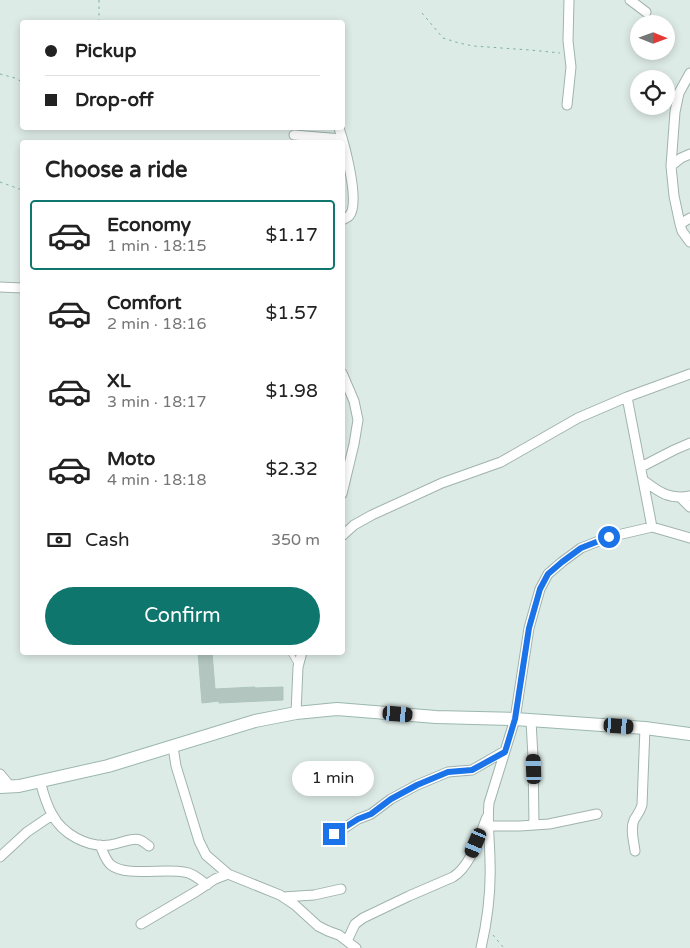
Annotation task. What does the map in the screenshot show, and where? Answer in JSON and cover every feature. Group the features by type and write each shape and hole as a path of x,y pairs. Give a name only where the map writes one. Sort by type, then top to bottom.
{"street":[{"path":"567,105 571,78 568,41 569,0"},
{"path":"630,0 646,12"},
{"path":"690,73 679,94 675,112 672,166 674,196 680,224 682,231 690,242"},
{"path":"294,135 342,139 340,130"},
{"path":"345,150 354,196 350,216 345,218"},
{"path":"672,166 681,158 690,154"},
{"path":"680,224 690,218"},
{"path":"0,287 20,288"},
{"path":"345,533 354,525 372,515 442,483 501,462 578,418 627,396 690,374"},
{"path":"345,379 354,400 358,420 345,482"},
{"path":"627,396 652,527"},
{"path":"641,467 690,443"},
{"path":"643,480 657,491 667,495 690,496"},
{"path":"680,497 690,507"},
{"path":"480,948 484,935 490,881 488,814 491,795 515,719 529,628 540,589 548,574 562,562 581,548 609,537 652,527 690,538"},
{"path":"296,713 298,667 301,655"},
{"path":"0,774 5,787 40,781 108,766 255,720 337,709 436,717 515,719 645,728 690,734"},
{"path":"531,721 534,765 534,826"},
{"path":"635,851 632,826 642,805 645,728"},
{"path":"173,747 176,766 199,841 206,855 228,874 283,897 322,928 339,934 356,948"},
{"path":"334,834 358,819 371,814 391,799 417,785 448,772 472,770 505,752"},
{"path":"40,781 52,815 58,824 83,842 108,846 135,839 149,846"},
{"path":"347,941 355,924 363,918 459,874 472,853 488,814"},
{"path":"488,826 534,826 597,814"},
{"path":"0,857 27,832 52,815"},
{"path":"100,845 112,866 123,870 183,872 192,874 207,885"},
{"path":"141,924 215,879 228,874"},
{"path":"283,897 314,895 341,889"}],"lane":[{"path":"292,655 298,667"}],"path":[{"path":"98,0 99,20"},
{"path":"422,14 443,38 459,43 472,46 570,55"},
{"path":"0,74 20,81"},
{"path":"0,182 20,189"},
{"path":"485,924 504,948"}],"building":[{"path":"198,655 212,655 215,689 283,687 283,700 202,703"}],"route":[{"path":"334,834 358,819 371,814 391,799 417,785 448,772 472,770 505,752 515,719 529,628 540,589 548,574 562,562 581,548 609,537"}]}
